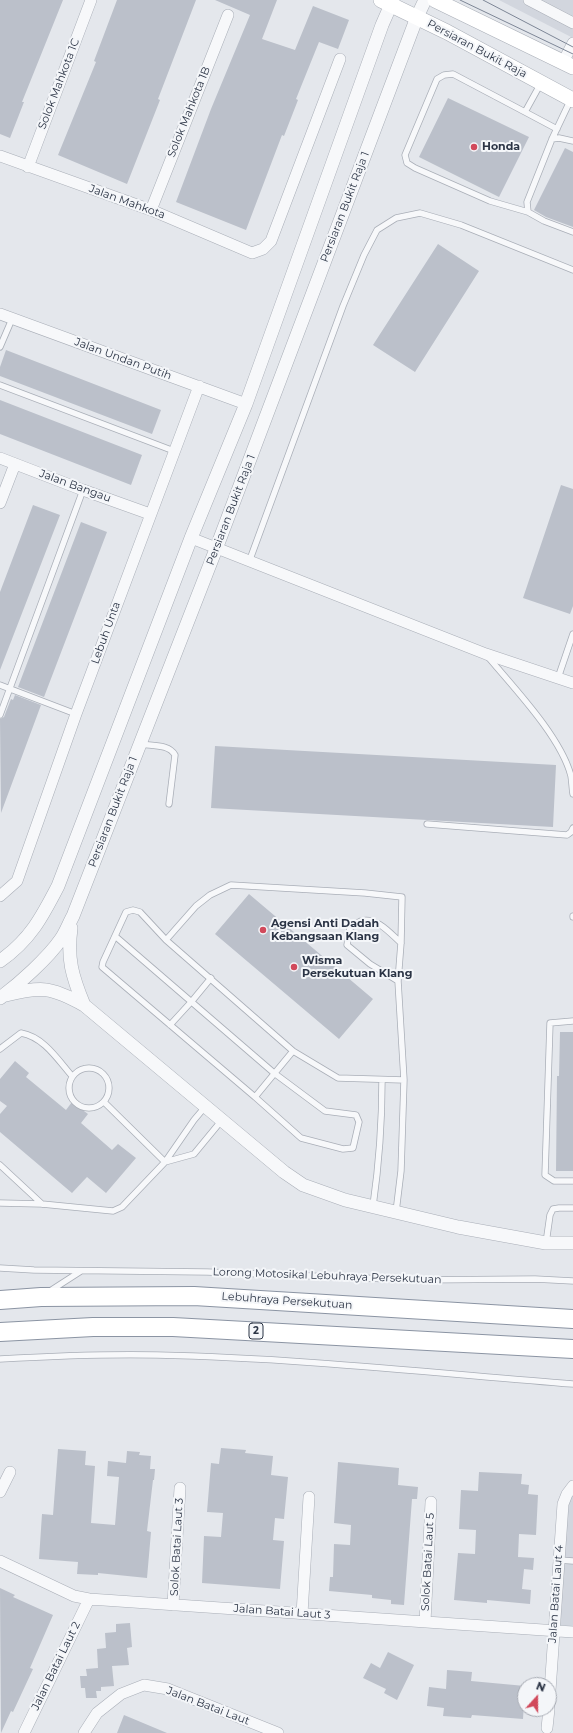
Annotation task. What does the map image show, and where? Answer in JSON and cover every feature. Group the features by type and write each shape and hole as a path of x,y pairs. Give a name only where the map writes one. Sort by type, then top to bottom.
{"highway":[{"name":"Lebuhraya Persekutuan","path":"0,1300 41,1297 194,1296 573,1319"},
{"name":"2","path":"0,1332 92,1327 173,1328 279,1332 573,1349"}],"main road":[{"path":"435,0 568,64"},
{"name":"Persiaran Bukit Raja","path":"388,1 572,100"}],"street":[{"name":"Solok Mahkota 1C","path":"28,167 91,0"},
{"name":"Persiaran Bukit Raja 1","path":"1,997 52,951 62,938 73,916 216,549 416,17 425,0"},
{"path":"529,0 573,23"},
{"path":"0,961 14,951 40,921 58,886 191,538 246,404 382,25 388,1"},
{"name":"Solok Mahkota 1B","path":"151,210 228,15"},
{"path":"568,64 573,43"},
{"name":"Jalan Mahkota","path":"0,156 151,210 252,253 263,249 271,241 340,59"},
{"name":"Jalan Undan Putih","path":"0,314 246,404"},
{"name":"Lebuh Unta","path":"0,896 17,881 76,714 198,386"},
{"name":"Jalan Bangau","path":"0,458 150,514"},
{"path":"0,503 15,464"},
{"path":"191,538 486,654 573,683"},
{"path":"73,916 68,946 69,960 74,979 84,1005"},
{"path":"1,997 30,989 52,990 63,993 84,1005 284,1172 303,1185 338,1198 458,1227 546,1242 573,1243"},
{"path":"0,1492 10,1472"},
{"name":"Jalan Batai Laut 4","path":"551,1677 562,1504 573,1486"},
{"name":"Solok Batai Laut 3","path":"174,1605 180,1488"},
{"path":"302,1614 309,1497"},
{"name":"Solok Batai Laut 5","path":"425,1622 431,1502"},
{"name":"Jalan Batai Laut 3","path":"0,1561 74,1596 89,1599 573,1632"},
{"name":"Jalan Batai Laut 2","path":"24,1733 89,1599"},
{"name":"Jalan Batai Laut","path":"84,1733 98,1713 121,1694 144,1685 168,1689 278,1733"},
{"path":"547,1728 548,1717"}],"lane":[{"path":"557,129 453,74 444,75 437,79 405,155 407,163 415,168 490,201 528,212 544,221 573,232"},
{"path":"525,112 541,83"},
{"path":"528,212 527,202 552,139 572,100"},
{"path":"552,139 559,138 573,141"},
{"path":"249,562 343,306 377,230 396,218 420,213 461,225 573,270"},
{"path":"0,347 12,319"},
{"path":"0,385 174,451"},
{"path":"0,715 83,490"},
{"path":"558,678 573,634"},
{"path":"486,654 546,728 564,758 570,776 573,794"},
{"path":"0,685 76,714"},
{"path":"140,744 173,750 175,755 169,804"},
{"path":"427,824 567,835 573,828"},
{"path":"166,940 196,906 210,895 231,884 402,897 398,981 404,1080 401,1171 396,1212"},
{"path":"115,936 274,1073 325,1111 356,1115 359,1122 353,1148 343,1149 301,1138 102,967 103,962 126,912 133,910 140,912 166,940 294,1051 338,1078 404,1080"},
{"path":"398,981 370,964 347,945 350,928 362,921 371,921 385,928 401,943"},
{"path":"170,1025 210,978"},
{"path":"573,1021 550,1023 545,1175 554,1181 573,1181"},
{"path":"0,1048 21,1033 30,1035 39,1039 72,1076"},
{"path":"255,1097 294,1051"},
{"path":"90,1068 102,1072 107,1078 110,1090 104,1102 92,1108 85,1108 73,1102 68,1089 72,1076 77,1071 90,1068"},
{"path":"372,1206 378,1168 382,1080"},
{"path":"104,1102 165,1162"},
{"path":"0,1203 42,1204 113,1211 122,1207 165,1162 194,1120 206,1107"},
{"path":"165,1162 194,1154 222,1120"},
{"path":"0,1165 42,1204"},
{"path":"546,1242 550,1215 553,1209 573,1208"},
{"name":"Lorong Motosikal Lebuhraya Persekutuan","path":"0,1268 34,1270 207,1272 415,1280 535,1279 573,1281"},
{"path":"41,1297 81,1270"},
{"path":"0,1359 156,1355 252,1359 573,1384"},
{"path":"559,1560 573,1561"}],"shaded area":[{"path":"499,0 573,0 573,38"},
{"path":"572,1495 573,1626 560,1625 568,1505"}],"building":[{"path":"0,0 63,0 22,102 24,102 10,138 0,134"},
{"path":"117,0 196,0 158,99 160,100 127,184 58,155 96,62 94,61"},
{"path":"215,0 277,0 262,39 295,50 313,6 349,20 338,49 319,42 296,99 298,100 284,136 282,135 246,230 176,202 211,109 250,15"},
{"name":"Honda","path":"448,98 529,137 499,197 419,157"},
{"path":"565,148 573,152 573,227 546,217 534,210"},
{"path":"438,244 479,271 415,372 373,345"},
{"path":"6,350 161,410 152,434 0,376 0,367"},
{"path":"0,400 142,455 131,485 0,434"},
{"path":"561,485 573,489 573,606 570,614 523,598"},
{"path":"33,505 60,515 0,670 0,592"},
{"path":"81,522 107,532 44,697 18,687"},
{"path":"15,695 41,705 1,813 0,719 4,717 11,699 13,700"},
{"path":"215,746 556,765 553,827 211,808"},
{"name":"Wisma Persekutuan Klang","path":"249,894 373,999 339,1039 215,934"},
{"path":"560,1032 573,1032 573,1171 556,1171 557,1076 559,1076"},
{"path":"15,1061 29,1073 26,1077 66,1110 72,1102 88,1114 81,1123 112,1150 118,1144 136,1158 106,1193 87,1177 72,1193 0,1132 0,1114 7,1106 0,1101 0,1079"},
{"path":"221,1448 246,1450 245,1453 273,1456 271,1475 288,1477 284,1519 275,1518 273,1540 284,1541 280,1589 202,1583 204,1536 221,1537 223,1513 207,1512 211,1463 219,1464"},
{"path":"58,1449 86,1451 85,1465 95,1466 91,1523 115,1525 119,1477 107,1476 108,1461 126,1463 127,1451 140,1452 139,1455 151,1456 150,1469 155,1469 147,1531 151,1532 147,1578 98,1573 98,1575 77,1574 78,1562 39,1559 42,1514 53,1515"},
{"path":"338,1462 399,1468 398,1485 418,1487 417,1499 412,1499 404,1605 391,1604 391,1600 372,1598 372,1595 329,1591 330,1577 333,1577 334,1544 350,1545 351,1525 334,1523"},
{"path":"479,1472 522,1474 521,1484 529,1485 528,1494 538,1495 536,1535 519,1534 518,1557 534,1558 533,1570 524,1569 522,1589 531,1590 530,1604 487,1600 487,1603 454,1600 458,1553 475,1554 476,1530 459,1529 461,1490 478,1491"},
{"path":"0,1588 15,1595 13,1597 53,1615 30,1668 33,1669 13,1712 11,1711 1,1733"},
{"path":"130,1623 132,1647 127,1648 129,1665 112,1666 114,1686 101,1687 101,1691 96,1691 97,1698 86,1698 85,1688 81,1688 80,1676 87,1676 86,1669 98,1668 97,1649 106,1648 105,1633 116,1632 116,1624"},
{"path":"388,1652 414,1665 397,1700 384,1693 386,1689 363,1678 371,1663 380,1668"},
{"path":"447,1670 472,1672 471,1681 517,1685 517,1717 523,1717 523,1719 472,1715 471,1718 443,1716 444,1708 427,1706 429,1687 446,1689"},
{"path":"124,1715 167,1733 117,1733"}],"tram line":[{"path":"460,0 573,54"},
{"path":"483,0 573,47"}],"place":[{"name":"Honda","path":"474,147"},
{"name":"Agensi Anti Dadah Kebangsaan Klang","path":"263,930"},
{"name":"Wisma Persekutuan Klang","path":"294,967"}]}
